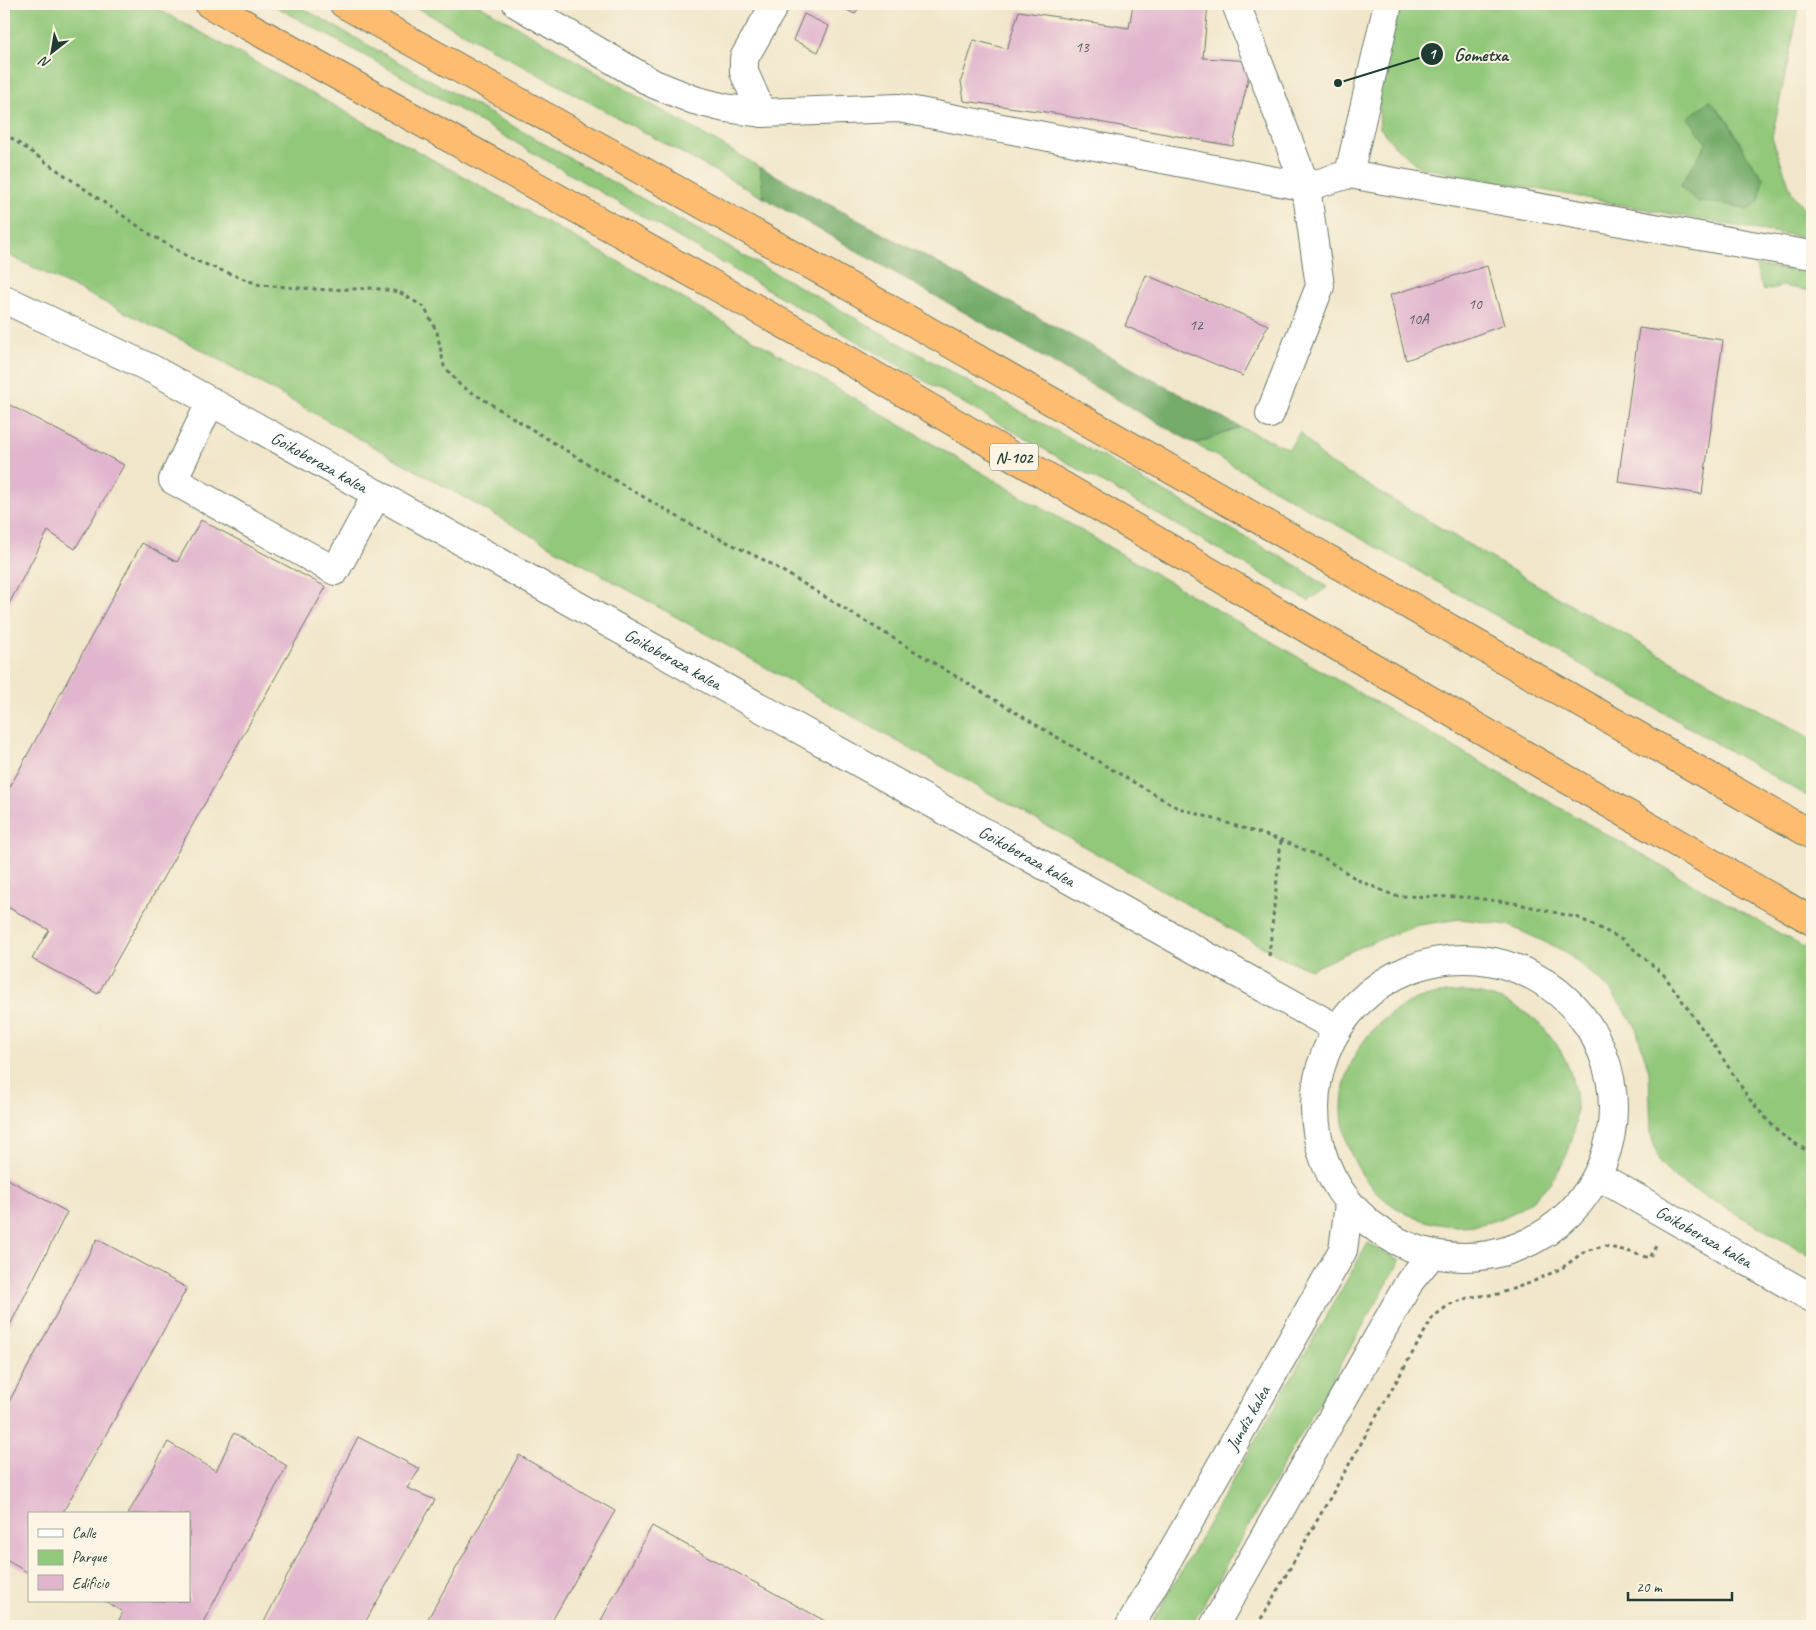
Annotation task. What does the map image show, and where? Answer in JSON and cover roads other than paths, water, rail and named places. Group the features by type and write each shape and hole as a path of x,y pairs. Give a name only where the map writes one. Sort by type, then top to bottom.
{"highway":[{"name":"N-102","path":"210,4 843,357 1321,637 1812,921"},
{"path":"344,4 895,312 1812,835"}],"street":[{"path":"517,4 654,84 694,100 725,108 762,113 899,108 1306,187 1349,174 1812,255"},
{"path":"762,113 744,72 744,58 775,4"},
{"path":"1236,4 1306,187 1320,286 1270,414"},
{"path":"1349,174 1388,4"},
{"name":"Goikoberaza kalea","path":"4,299 154,370 1336,1028"},
{"path":"211,402 173,480 335,572 377,494"},
{"path":"1464,958 1514,967 1558,991 1592,1030 1610,1076 1612,1127 1598,1176 1568,1215 1528,1243 1481,1256 1432,1254 1387,1236 1350,1204 1325,1164 1314,1119 1318,1072 1336,1028 1369,991 1414,966 1455,959 1464,958"},
{"name":"Goikoberaza kalea","path":"1598,1176 1812,1298"},
{"name":"Jundiz kalea","path":"1130,1626 1343,1250 1350,1204"},
{"path":"1214,1626 1410,1281 1432,1254"}],"place":[{"name":"Gometxa","path":"1338,83"}]}
